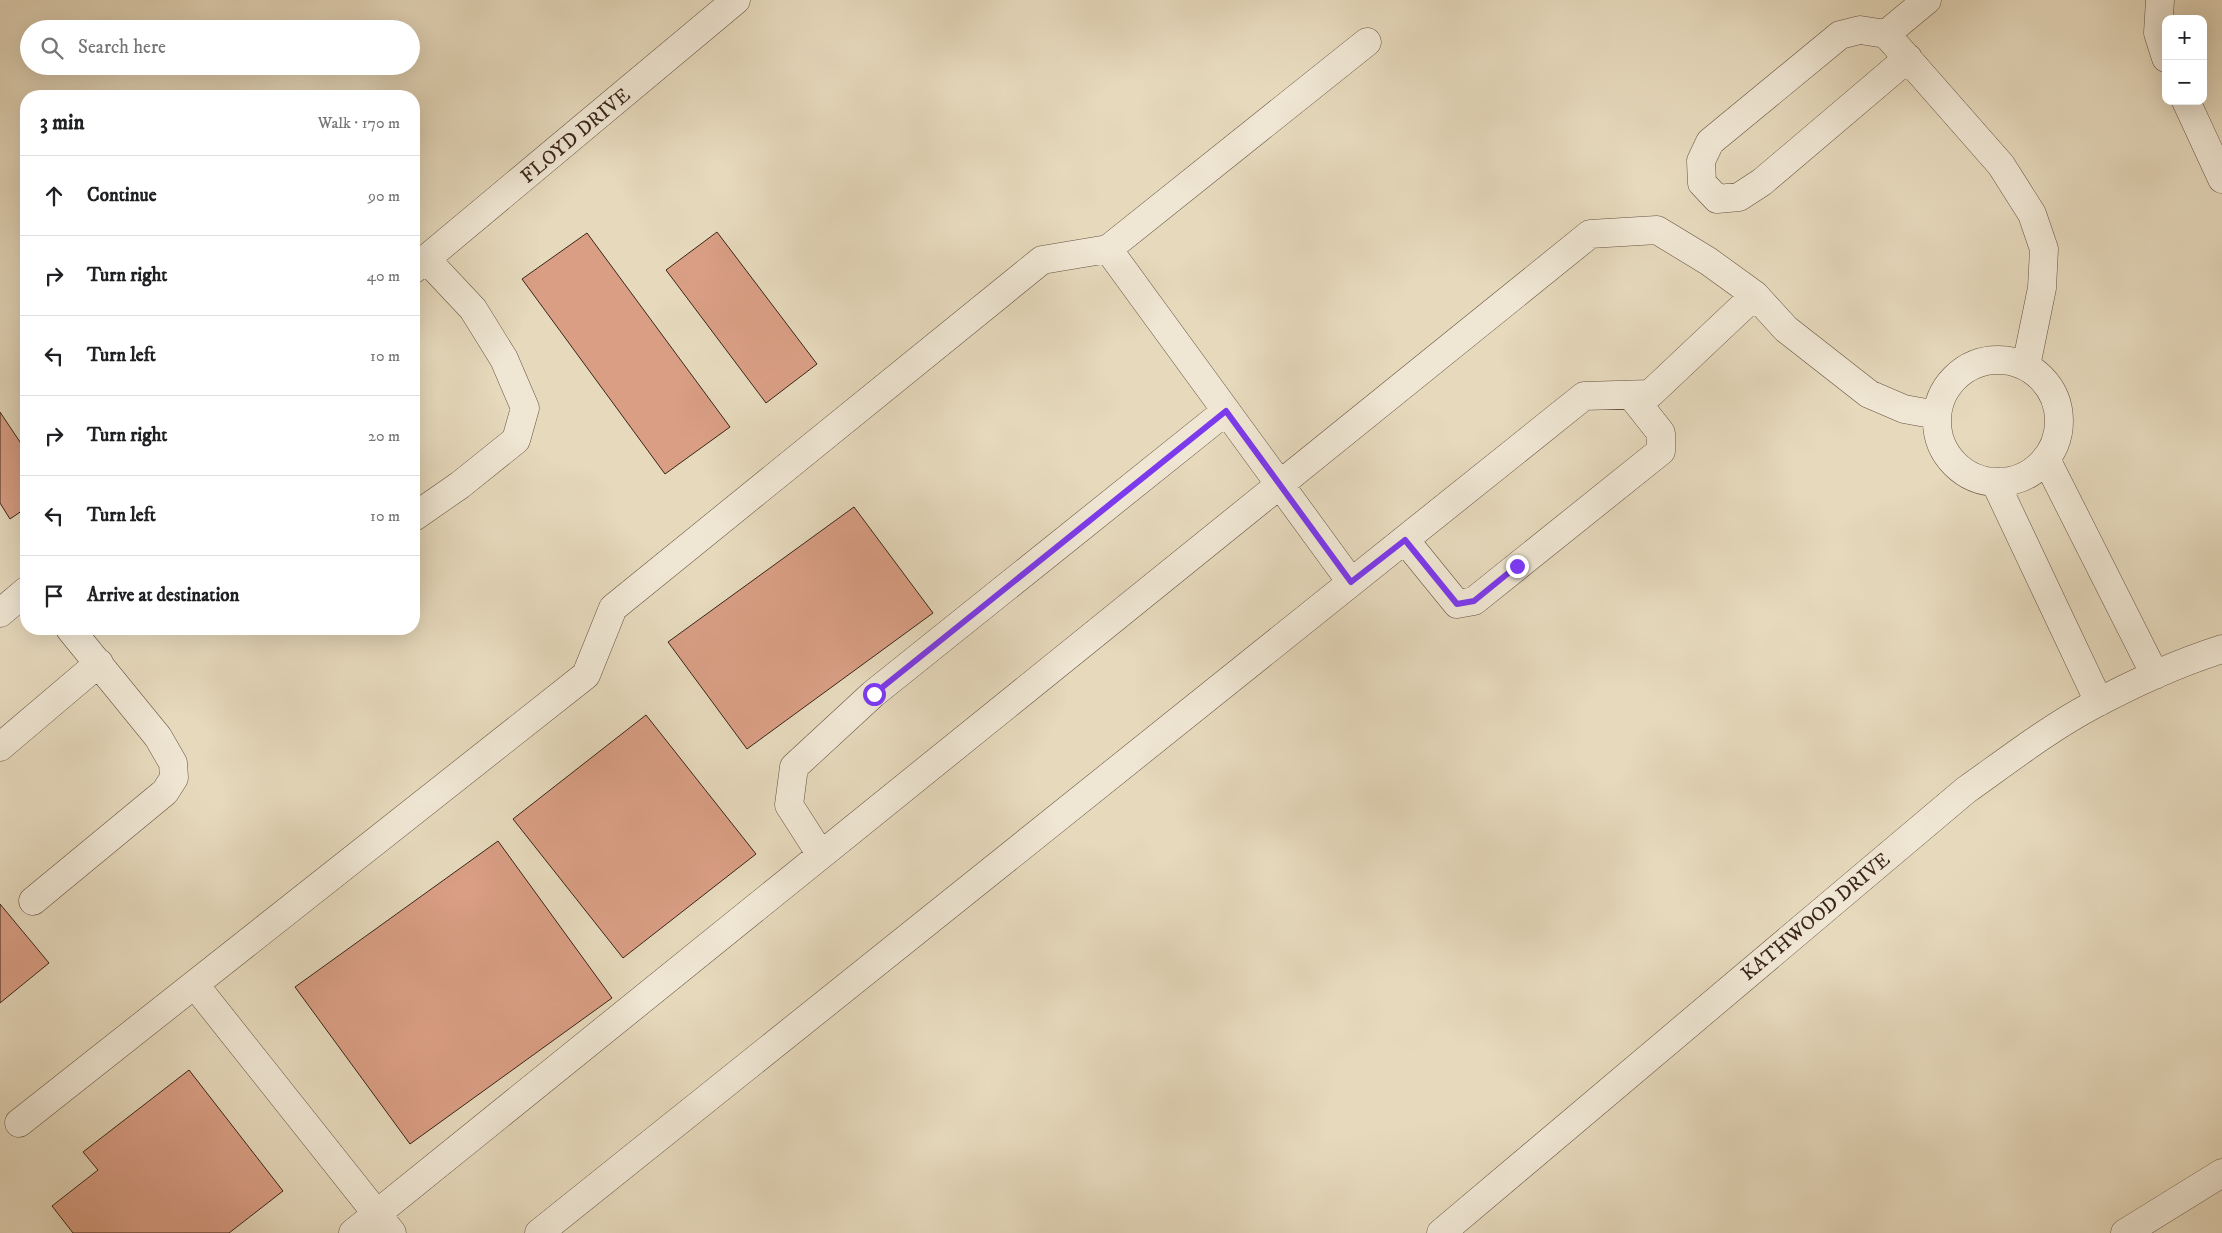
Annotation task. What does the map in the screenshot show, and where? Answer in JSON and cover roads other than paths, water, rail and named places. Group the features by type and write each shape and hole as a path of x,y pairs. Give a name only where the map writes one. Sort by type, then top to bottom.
{"street":[{"name":"FLOYD DRIVE","path":"420,264 736,0"},
{"path":"1886,34 1927,0"},
{"path":"2160,0 2158,33 2162,46"},
{"path":"1908,58 1762,182 1739,197 1717,199 1702,183 1701,161 1710,142 1840,35 1860,30 1886,34 1908,58 2001,165 2032,214 2044,249 2042,288 2026,366"},
{"path":"19,1123 586,676 613,608 1042,260 1108,249 1367,42"},
{"path":"2188,105 2222,178"},
{"path":"353,1233 384,1224 821,855 1590,234 1657,230 1708,261 1755,295 1786,329 1869,394 1904,410 1937,415"},
{"path":"1108,249 1351,582"},
{"path":"420,264 473,310 504,359 525,408 516,440 460,485 420,513"},
{"path":"539,1233 1584,396 1650,394 1755,295"},
{"path":"2006,360 2026,366 2042,378 2054,394 2060,413 2059,433 2052,452 2040,467 2023,478 2004,482 1983,481 1965,473 1950,459 1939,441 1937,415 1940,400 1950,382 1966,368 1986,361 2006,360"},
{"path":"1405,540 1457,604 1474,601 1661,450 1661,433 1631,395"},
{"path":"821,855 789,805 794,767 874,694 1226,411"},
{"path":"2046,459 2155,676"},
{"path":"1995,482 2099,702"},
{"path":"0,612 20,596"},
{"path":"33,901 165,792 174,778 173,763 158,737 75,635"},
{"name":"KATHWOOD DRIVE","path":"1441,1233 1958,796 2028,746 2099,702 2155,676 2222,649"},
{"path":"0,747 99,663"},
{"path":"195,985 384,1224"},
{"path":"2124,1233 2222,1173"}]}
